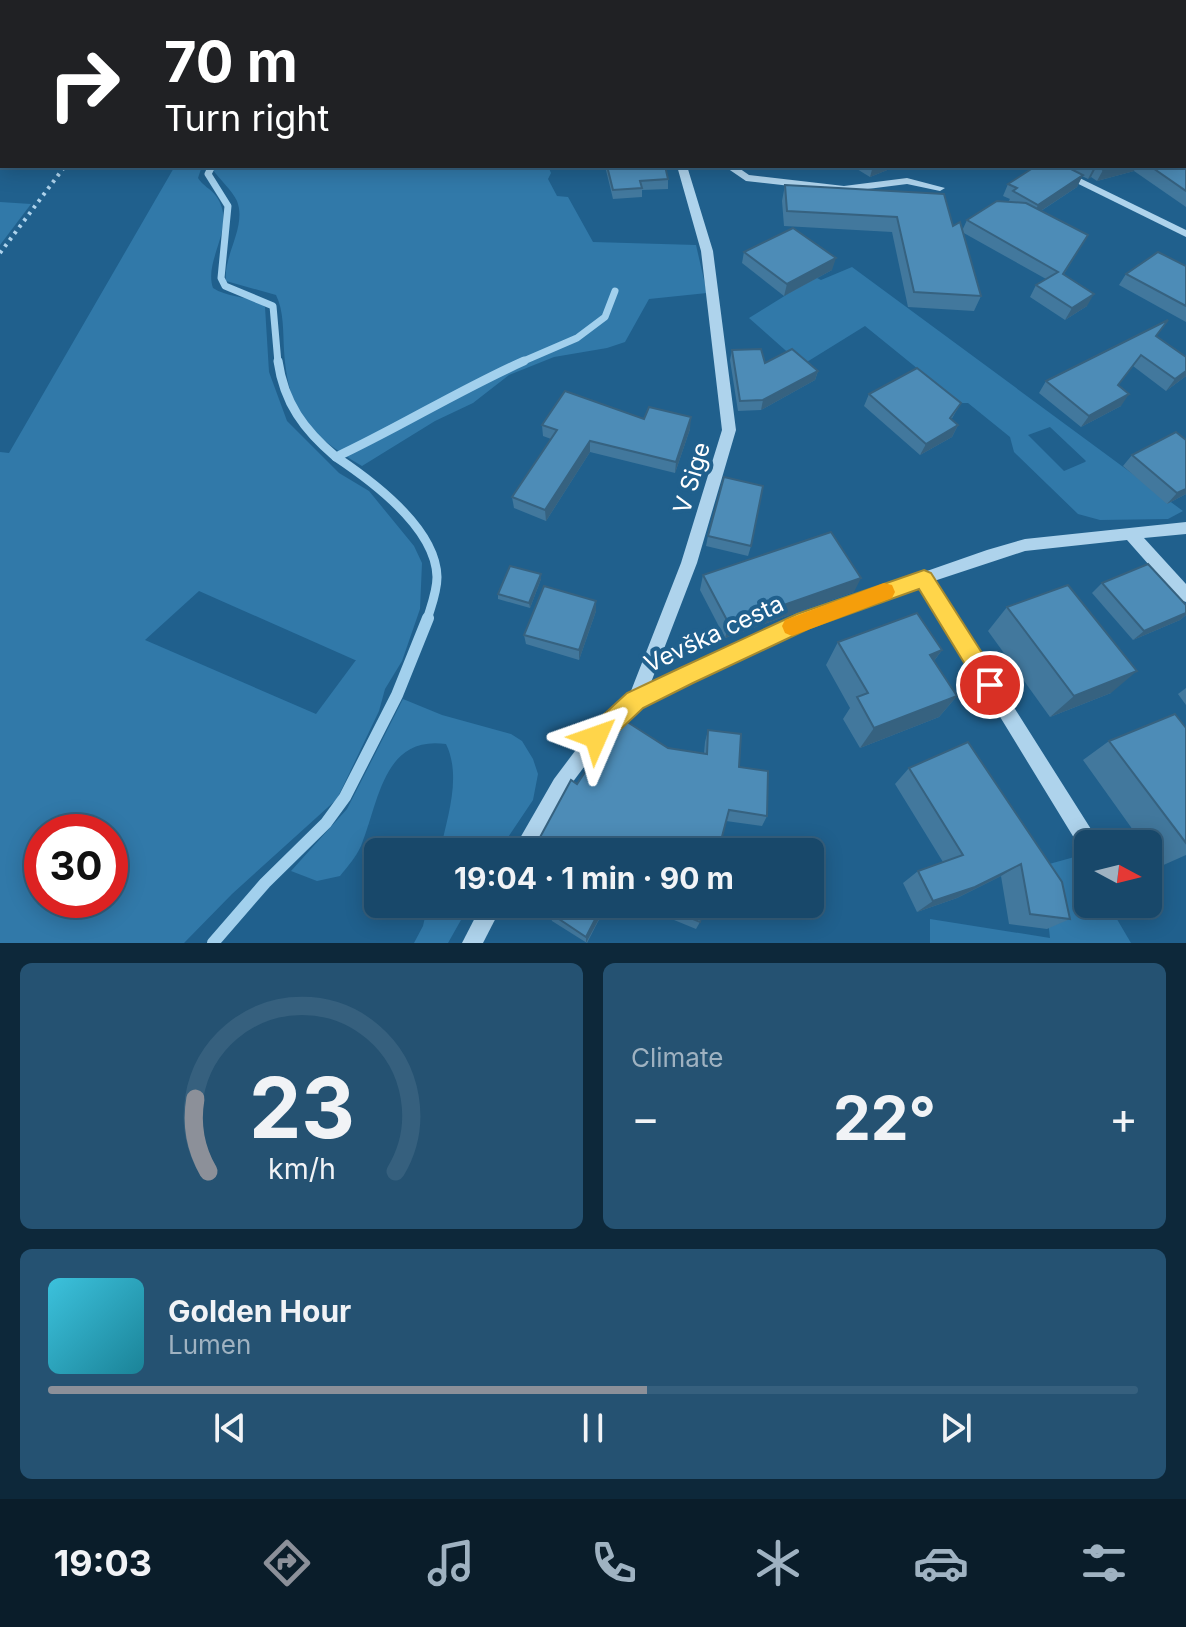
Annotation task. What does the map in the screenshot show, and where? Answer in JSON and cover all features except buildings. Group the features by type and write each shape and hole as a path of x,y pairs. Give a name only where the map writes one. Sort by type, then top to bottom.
{"street":[{"name":"V Sige","path":"635,701 689,563 729,430 707,251 683,168"},
{"path":"732,168 746,178 844,189 907,181 940,188"},
{"path":"1051,168 1186,234"},
{"name":"Vevška cesta","path":"529,838 560,785 596,737 635,701 804,621 1025,545 1186,528"},
{"path":"1130,533 1186,595"},
{"path":"924,579 1080,830"},
{"path":"472,943 485,918"}],"path":[{"path":"0,253 64,168"}],"shaded area":[{"path":"174,168 201,168 198,178 222,207 222,231 212,266 213,288 265,307 269,372 287,421 339,473 369,491 414,546 422,563 420,609 402,661 385,689 379,711 337,799 232,894 184,943 0,943 0,452 9,453","holes":["199,591 356,660 316,714 145,640"]},
{"path":"549,168 551,173 548,179 557,196 568,197 593,242 696,245 707,293 649,299 625,342 554,357 509,375 473,403 435,421 362,466 328,444 297,407 286,372 282,315 276,295 226,281 239,211 235,197 213,170"},
{"path":"0,202 31,204 0,245"},
{"path":"852,267 1183,511 1168,519 1100,520 1078,514 1014,452 1010,437 968,403 960,403 865,326 802,365 749,318 815,277 821,280","holes":["1050,427 1086,461 1064,471 1028,435"]},
{"path":"403,699 442,715 511,734 522,741 538,774 533,800 507,838 443,838 453,783 451,757 446,744 425,744 409,750 396,761 387,775 361,846 340,876 317,881 291,871 347,809"},
{"path":"1074,857 1074,918 1116,918 1131,943 930,943 930,919 1050,938 1042,866"},
{"path":"425,918 462,918 448,943 414,943"}],"waterway":[{"path":"211,168 208,174 228,206 221,278 225,286 273,306 278,363"},
{"path":"519,363 577,338 605,317 615,291"},
{"path":"278,361 285,390 297,415 314,437 336,457"},
{"path":"336,457 524,361"},
{"path":"336,457 384,493 426,541 437,577 427,620"},
{"path":"213,943 265,883 326,823 345,797 397,695 428,618"}],"slow traffic":[{"path":"792,626 884,592"}],"route":[{"path":"596,737 635,701 686,676 804,621 924,579 990,685"}]}
